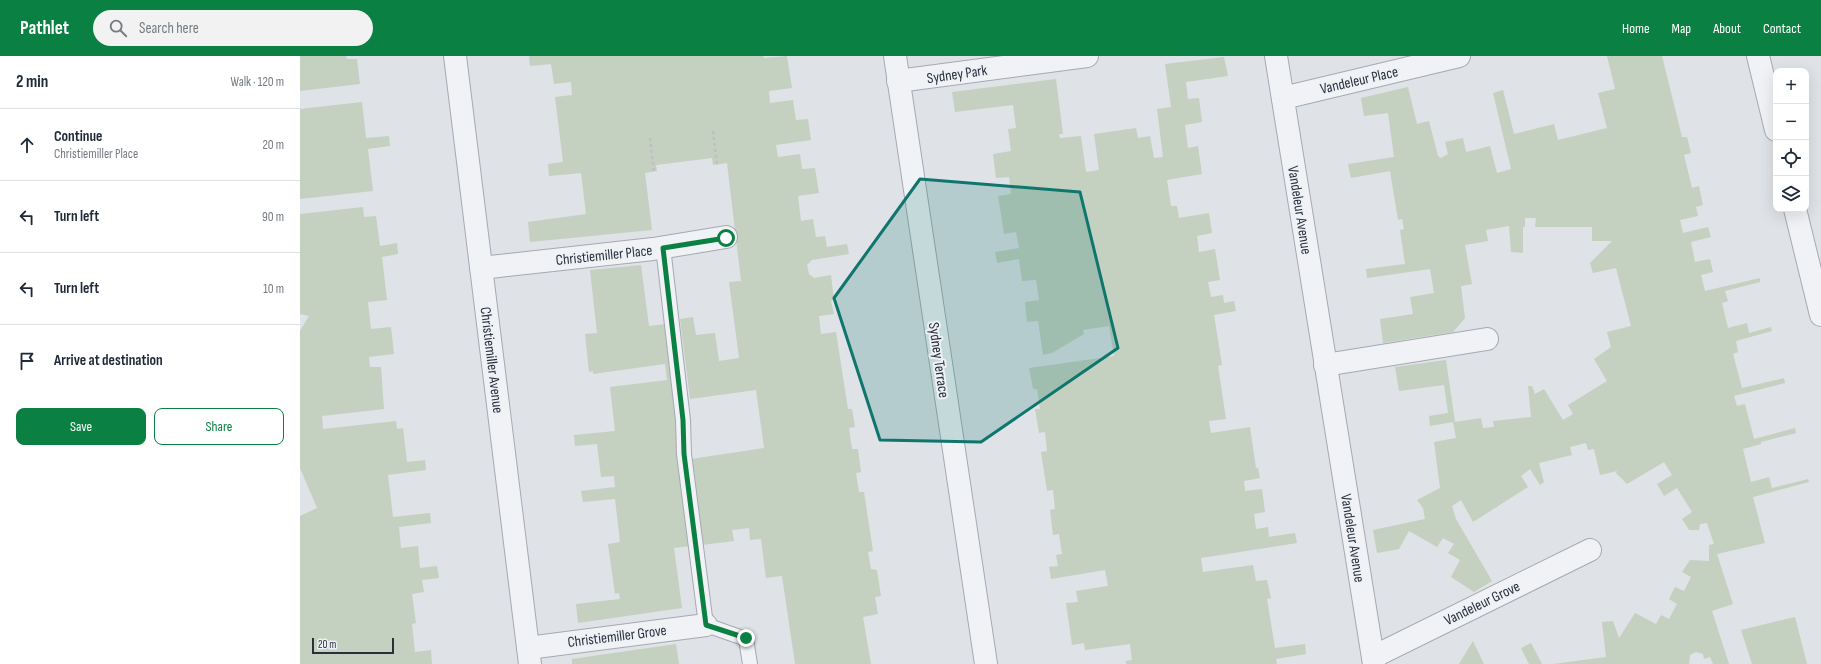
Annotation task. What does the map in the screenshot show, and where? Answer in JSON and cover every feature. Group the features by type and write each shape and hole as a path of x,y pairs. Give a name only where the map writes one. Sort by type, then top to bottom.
{"street":[{"name":"Christiemiller Avenue","path":"455,56 529,656"},
{"name":"Sydney Terrace","path":"895,56 986,664"},
{"name":"Sydney Park","path":"898,81 1087,56"},
{"name":"Vandeleur Avenue","path":"1276,56 1374,660"},
{"name":"Vandeleur Place","path":"1283,98 1459,56"},
{"path":"1758,56 1773,118"},
{"path":"1796,212 1821,315"},
{"name":"Christiemiller Place","path":"481,268 663,248 726,238"},
{"path":"1325,365 1487,339"},
{"name":"Vandeleur Grove","path":"1374,660 1590,550"},
{"name":"Christiemiller Grove","path":"529,656 706,625"}],"lane":[{"path":"663,248 683,420 684,454 706,625 746,638 750,664"}],"path":[{"path":"713,131 717,164"},
{"path":"650,138 654,172"}],"highlighted area":[{"path":"920,179 1080,192 1118,348 981,442 880,440 834,298"}],"green space":[{"path":"300,56 346,56 347,59 357,59 360,84 300,91"},
{"path":"529,56 763,56 764,58 787,56 792,88 769,91 770,103 793,100 796,120 808,119 811,140 776,145 778,157 800,154 802,169 815,168 819,193 798,196 801,221 813,219 816,237 825,236 827,247 847,244 849,254 812,260 807,265 809,274 814,278 831,275 834,300 831,301 834,314 819,316 821,334 836,332 848,409 852,409 855,427 849,428 852,449 858,449 861,472 856,473 859,492 864,492 873,551 868,552 871,569 877,570 881,596 875,597 878,614 863,617 871,664 795,664 782,576 766,578 761,539 750,540 749,528 732,530 734,541 702,545 691,459 764,448 756,390 690,399 680,319 693,317 696,335 715,333 719,361 739,358 729,282 741,281 727,163 713,165 712,158 656,165 657,171 645,173 652,230 530,242 528,222 586,214 581,173 549,176 548,164 563,162 555,97 572,95 571,82 554,84 551,64 530,66"},
{"path":"1607,56 1662,56 1682,137 1687,137 1691,153 1684,155 1692,188 1699,186 1703,205 1696,207 1698,216 1680,220 1683,233 1708,227 1711,237 1691,242 1695,262 1710,259 1713,272 1701,275 1705,291 1760,278 1760,282 1725,291 1728,301 1722,303 1728,328 1747,323 1749,333 1771,327 1772,331 1736,341 1738,352 1733,354 1742,388 1784,378 1785,383 1734,396 1737,406 1745,404 1754,439 1795,428 1796,433 1761,442 1761,444 1743,449 1751,482 1769,477 1772,488 1808,479 1809,482 1753,497 1765,543 1717,554 1733,604 1712,611 1729,664 1713,664 1710,657 1704,659 1703,654 1696,652 1690,655 1689,664 1553,664 1606,657 1602,622 1613,621 1619,638 1635,613 1656,624 1661,615 1669,619 1677,604 1669,599 1675,587 1684,591 1691,577 1682,572 1690,560 1709,561 1709,545 1714,544 1707,523 1700,524 1699,530 1689,530 1682,519 1692,512 1677,488 1664,496 1657,484 1672,475 1664,462 1627,484 1616,473 1617,471 1600,475 1594,449 1588,450 1586,443 1570,447 1572,455 1539,463 1544,482 1540,485 1530,469 1521,476 1528,487 1473,522 1461,500 1452,506 1456,519 1492,581 1474,592 1451,577 1460,560 1448,553 1454,544 1443,538 1437,547 1409,531 1399,549 1377,553 1373,530 1425,519 1423,508 1417,500 1440,488 1434,442 1456,438 1453,422 1430,426 1429,416 1448,413 1444,385 1399,391 1395,367 1446,360 1455,422 1481,418 1483,428 1494,427 1493,421 1531,417 1528,386 1532,386 1535,394 1544,389 1563,420 1573,414 1568,405 1607,381 1594,359 1611,347 1607,332 1631,326 1616,268 1593,273 1590,263 1612,241 1592,241 1592,227 1535,227 1536,218 1525,218 1525,227 1523,227 1523,253 1511,252 1509,226 1486,230 1488,241 1465,245 1472,284 1461,286 1465,318 1453,332 1383,343 1380,319 1413,314 1410,297 1434,293 1430,269 1367,278 1366,269 1405,264 1400,230 1404,229 1402,219 1398,220 1390,171 1351,178 1348,164 1394,157 1388,113 1364,116 1361,98 1408,87 1417,124 1429,121 1438,156 1441,158 1448,154 1445,142 1463,138 1466,152 1490,146 1497,173 1511,169 1493,93 1503,90 1514,134 1554,124 1558,140 1607,128 1598,93 1615,89"},
{"path":"1224,57 1228,76 1186,82 1188,99 1199,98 1202,122 1185,125 1188,148 1198,146 1202,174 1167,180 1171,206 1177,206 1179,218 1209,213 1212,233 1197,236 1199,252 1215,249 1220,280 1208,282 1211,297 1223,295 1224,303 1234,301 1236,311 1214,315 1222,365 1218,366 1226,419 1209,421 1211,433 1250,427 1256,468 1258,468 1260,478 1244,481 1245,491 1262,489 1265,512 1254,514 1256,529 1268,527 1269,537 1295,533 1297,543 1201,558 1203,572 1253,565 1256,581 1267,580 1271,598 1267,599 1275,648 1305,644 1306,654 1276,659 1277,664 1126,664 1126,661 1132,660 1130,644 1085,650 1084,643 1072,645 1066,603 1078,602 1076,591 1108,586 1105,570 1051,579 1049,567 1058,566 1056,555 1062,554 1059,534 1053,535 1050,510 1055,509 1053,490 1047,491 1041,452 1047,451 1045,432 1039,433 1035,409 1040,409 1037,389 1033,389 1029,368 1114,356 1109,326 1083,330 1084,334 1052,353 1043,355 1038,321 1027,322 1025,302 1039,300 1036,280 1022,281 1019,259 997,263 995,252 1019,248 1016,232 1004,234 998,196 1011,194 1009,177 996,178 993,154 1011,151 1008,129 1016,128 1013,105 955,112 952,92 1056,79 1063,134 1059,134 1060,138 1081,136 1086,172 1099,170 1094,134 1136,128 1138,138 1150,136 1154,158 1163,157 1157,109 1171,107 1165,64"},
{"path":"362,102 366,138 389,136 390,146 368,149 373,191 300,199 300,109"},
{"path":"363,207 364,217 376,216 380,246 397,243 398,254 382,257 387,300 368,302 371,329 391,327 394,354 369,357 370,367 381,367 384,409 322,416 323,429 396,421 397,429 403,428 407,462 425,460 426,470 388,475 393,517 430,513 431,523 399,527 401,548 418,546 420,568 437,566 439,578 422,580 424,592 412,594 416,623 412,624 415,652 431,650 432,664 300,664 300,516 317,508 300,468 300,331 309,316 300,314 300,214"},
{"path":"641,265 649,326 665,324 691,546 674,548 682,608 578,623 576,604 620,599 619,593 615,594 608,544 620,542 615,499 583,502 581,491 615,487 614,476 601,477 597,444 575,446 574,435 615,431 610,387 667,380 665,364 593,374 593,371 589,372 585,334 597,333 590,270"},
{"path":"1795,617 1807,664 1752,664 1741,630"},
{"path":"1473,641 1484,664 1459,664"},
{"path":"1531,643 1542,664 1529,664 1521,648"},
{"path":"676,644 679,664 572,664 572,659"}],"route":[{"path":"726,238 663,248 683,420 684,454 706,625 746,638"}]}
